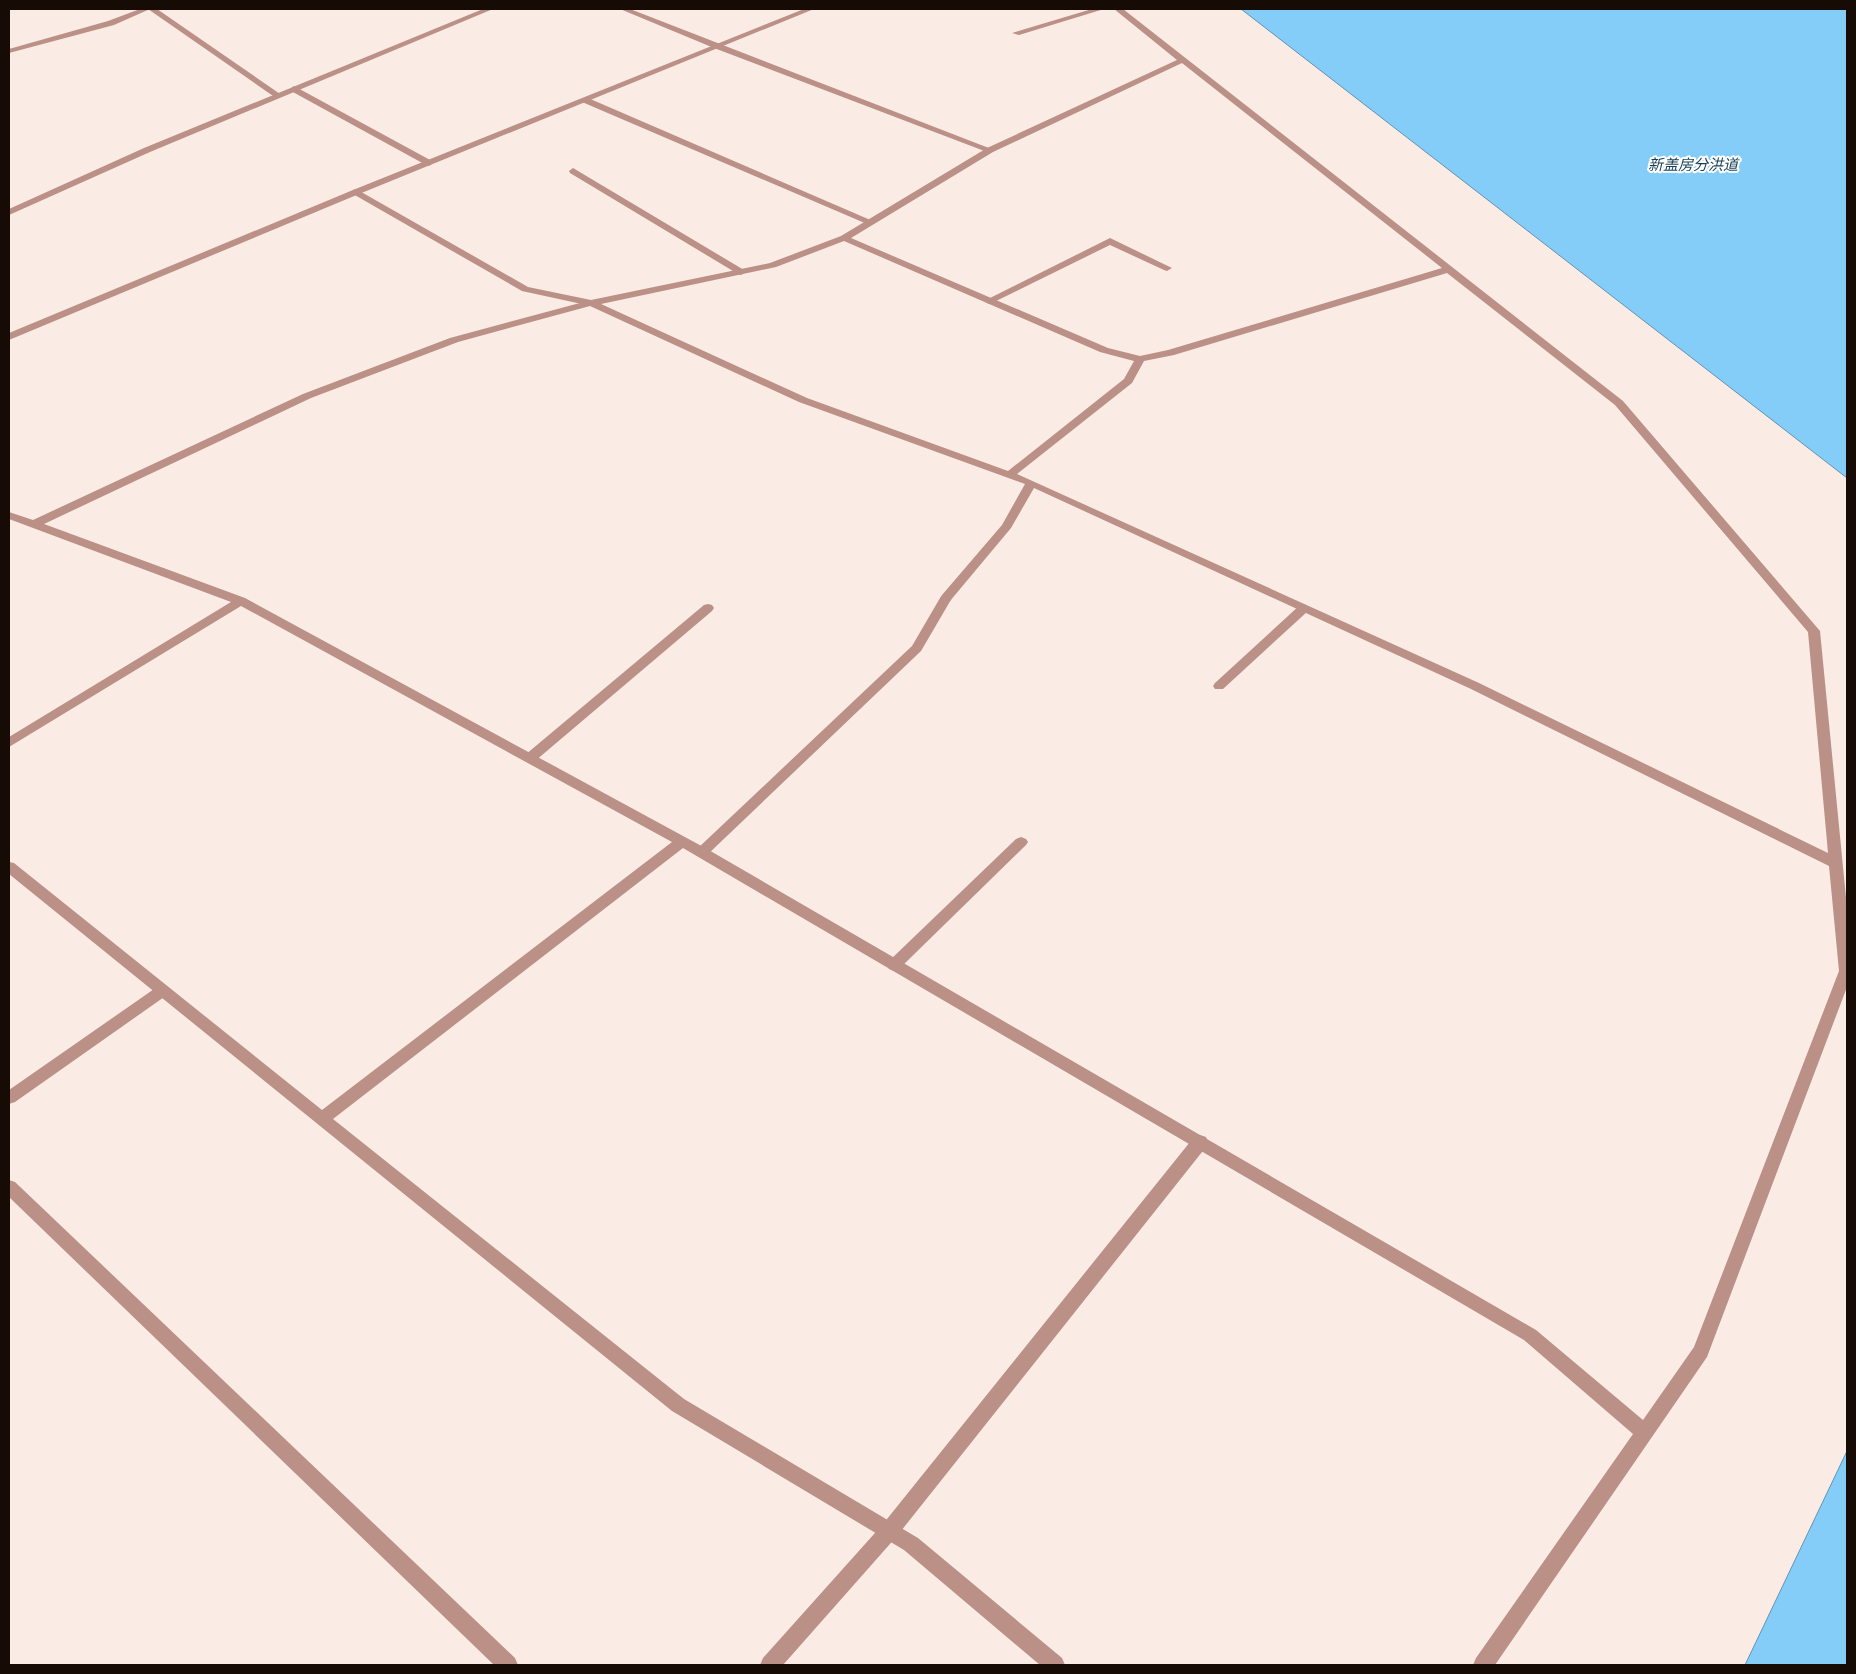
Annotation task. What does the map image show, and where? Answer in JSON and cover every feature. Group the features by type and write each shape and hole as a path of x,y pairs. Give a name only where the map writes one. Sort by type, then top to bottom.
{"street":[{"path":"9,51 111,23 146,9"},
{"path":"152,9 279,96"},
{"path":"9,212 147,150 489,9"},
{"path":"624,9 990,150"},
{"path":"9,337 356,192 810,9"},
{"path":"1016,33 1100,9"},
{"path":"1118,9 1619,403 1814,631 1846,971 1701,1350 1483,1665"},
{"path":"34,524 307,396 454,340 591,303 773,265 844,238 990,150 1183,60"},
{"path":"294,89 428,163"},
{"path":"585,100 870,222"},
{"path":"573,171 741,272"},
{"path":"356,192 525,289 591,303 803,400 1031,484 1475,686 1836,863"},
{"path":"844,238 1104,350 1140,359 1170,353 1449,269"},
{"path":"989,300 1110,241 1167,268"},
{"path":"1009,475 1128,381 1140,359"},
{"path":"702,852 917,648 946,598 1007,526 1031,484"},
{"path":"9,514 241,601 702,852 1530,1335 1644,1432"},
{"path":"9,743 241,601"},
{"path":"530,758 708,608"},
{"path":"1219,686 1304,608"},
{"path":"321,1119 682,841"},
{"path":"894,965 1021,842"},
{"path":"9,867 678,1405 912,1544 1055,1665"},
{"path":"9,1098 162,991"},
{"path":"770,1665 890,1530 1200,1142"},
{"path":"9,1187 508,1665"}],"water":[{"name":"新盖房分洪道","path":"1241,9 1847,9 1847,478"},
{"path":"1847,1451 1847,1665 1745,1665"}]}
